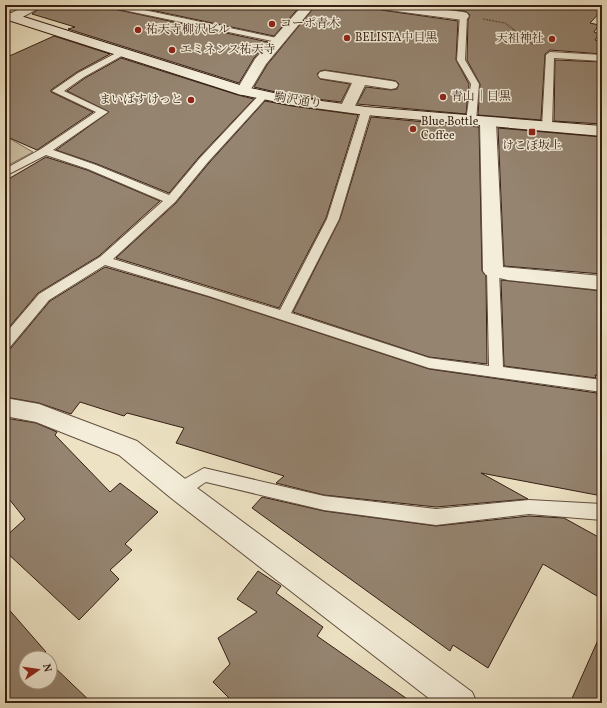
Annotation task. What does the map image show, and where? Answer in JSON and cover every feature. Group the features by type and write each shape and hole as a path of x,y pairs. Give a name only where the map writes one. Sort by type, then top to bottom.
{"street":[{"path":"9,16 37,5"},
{"path":"243,90 260,62 277,40 309,5"},
{"path":"381,5 463,16"},
{"name":"駒沢通り","path":"9,16 263,96 366,111 602,131"},
{"path":"10,30 28,22"},
{"path":"325,75 390,85"},
{"path":"347,108 360,80"},
{"path":"488,122 493,271 508,274 602,283"},
{"path":"5,407 39,413 128,448 180,490 461,703"}],"lane":[{"path":"109,5 277,40"},
{"path":"463,16 461,60 475,84 471,121"},
{"path":"5,173 45,151 103,112 57,91 123,53"},
{"path":"547,127 550,55 602,58"},
{"path":"5,343 44,297 104,260 171,200 204,160 263,96"},
{"path":"284,316 333,219 366,111"},
{"path":"45,151 92,167 171,200"},
{"path":"104,260 429,363 602,386"},
{"path":"493,271 496,372"},
{"path":"180,490 204,475 324,502 436,517 529,507 602,512"}],"path":[{"path":"463,16 505,23 535,45"}],"shaded area":[{"path":"5,136 33,152 5,167"}],"building":[{"path":"44,5 104,5 109,8 268,42 254,58 239,83 68,29 75,27 32,14"},
{"path":"127,5 301,5 274,36"},
{"path":"316,5 374,5 381,10 458,21 456,60 469,84 466,114 357,104 366,87 391,90 397,89 399,84 396,81 391,80 325,70 320,71 317,74 320,79 350,84 341,102 292,96 254,87 267,65"},
{"path":"419,5 602,5 602,10 590,23 599,25 594,32 599,34 595,40 602,42 602,54 550,50 545,54 541,120 478,115 480,84 467,60 468,20 470,15 463,11"},
{"path":"54,36 110,54 77,72 51,90 51,92 93,112 37,150 5,136 5,58"},
{"path":"121,58 254,99 199,157 169,193 97,164 56,150 109,112 67,91 85,78"},
{"path":"555,60 602,62 602,124 554,121"},
{"path":"265,101 358,115 326,218 279,308 116,258 176,203 209,163"},
{"path":"371,117 479,127 482,271 486,276 487,364 429,357 293,312 340,219"},
{"path":"498,128 602,137 602,274 504,266"},
{"path":"46,157 87,170 160,201 99,256 38,293 5,332 5,181"},
{"path":"105,267 209,297 429,369 597,393 602,470 602,496 481,473 528,499 436,507 324,495 276,483 284,476 176,443 184,428 127,413 124,416 80,402 71,414 39,403 5,397 5,349 11,348 50,301"},
{"path":"501,280 602,291 602,376 595,375 596,378 504,366"},
{"path":"5,418 36,423 57,432 55,435 110,492 120,483 158,512 125,544 132,550 110,570 119,579 79,620 5,551 5,537 25,519 5,494"},
{"path":"262,497 324,511 436,526 529,516 564,518 602,539 602,599 543,564 488,668 453,645 450,651 252,508"},
{"path":"258,571 281,586 276,593 323,627 317,636 413,703 234,703 213,682 230,664 218,638 257,612 237,599"},
{"path":"5,605 44,650 18,650 18,690 58,690 58,671 92,703 5,703"},
{"path":"602,631 602,703 570,703"}],"place":[{"name":"コーポ青木","path":"272,24"},
{"name":"祐天寺柳沢ビル","path":"138,30"},
{"name":"BELISTA中目黒","path":"347,38"},
{"name":"天祖神社","path":"552,39"},
{"name":"エミネンス祐天寺","path":"172,50"},
{"name":"青山｜目黒","path":"443,97"},
{"name":"まいばすけっと","path":"191,100"},
{"name":"Blue Bottle Coffee","path":"413,129"},
{"name":"けこぼ坂上","path":"532,132"}]}
